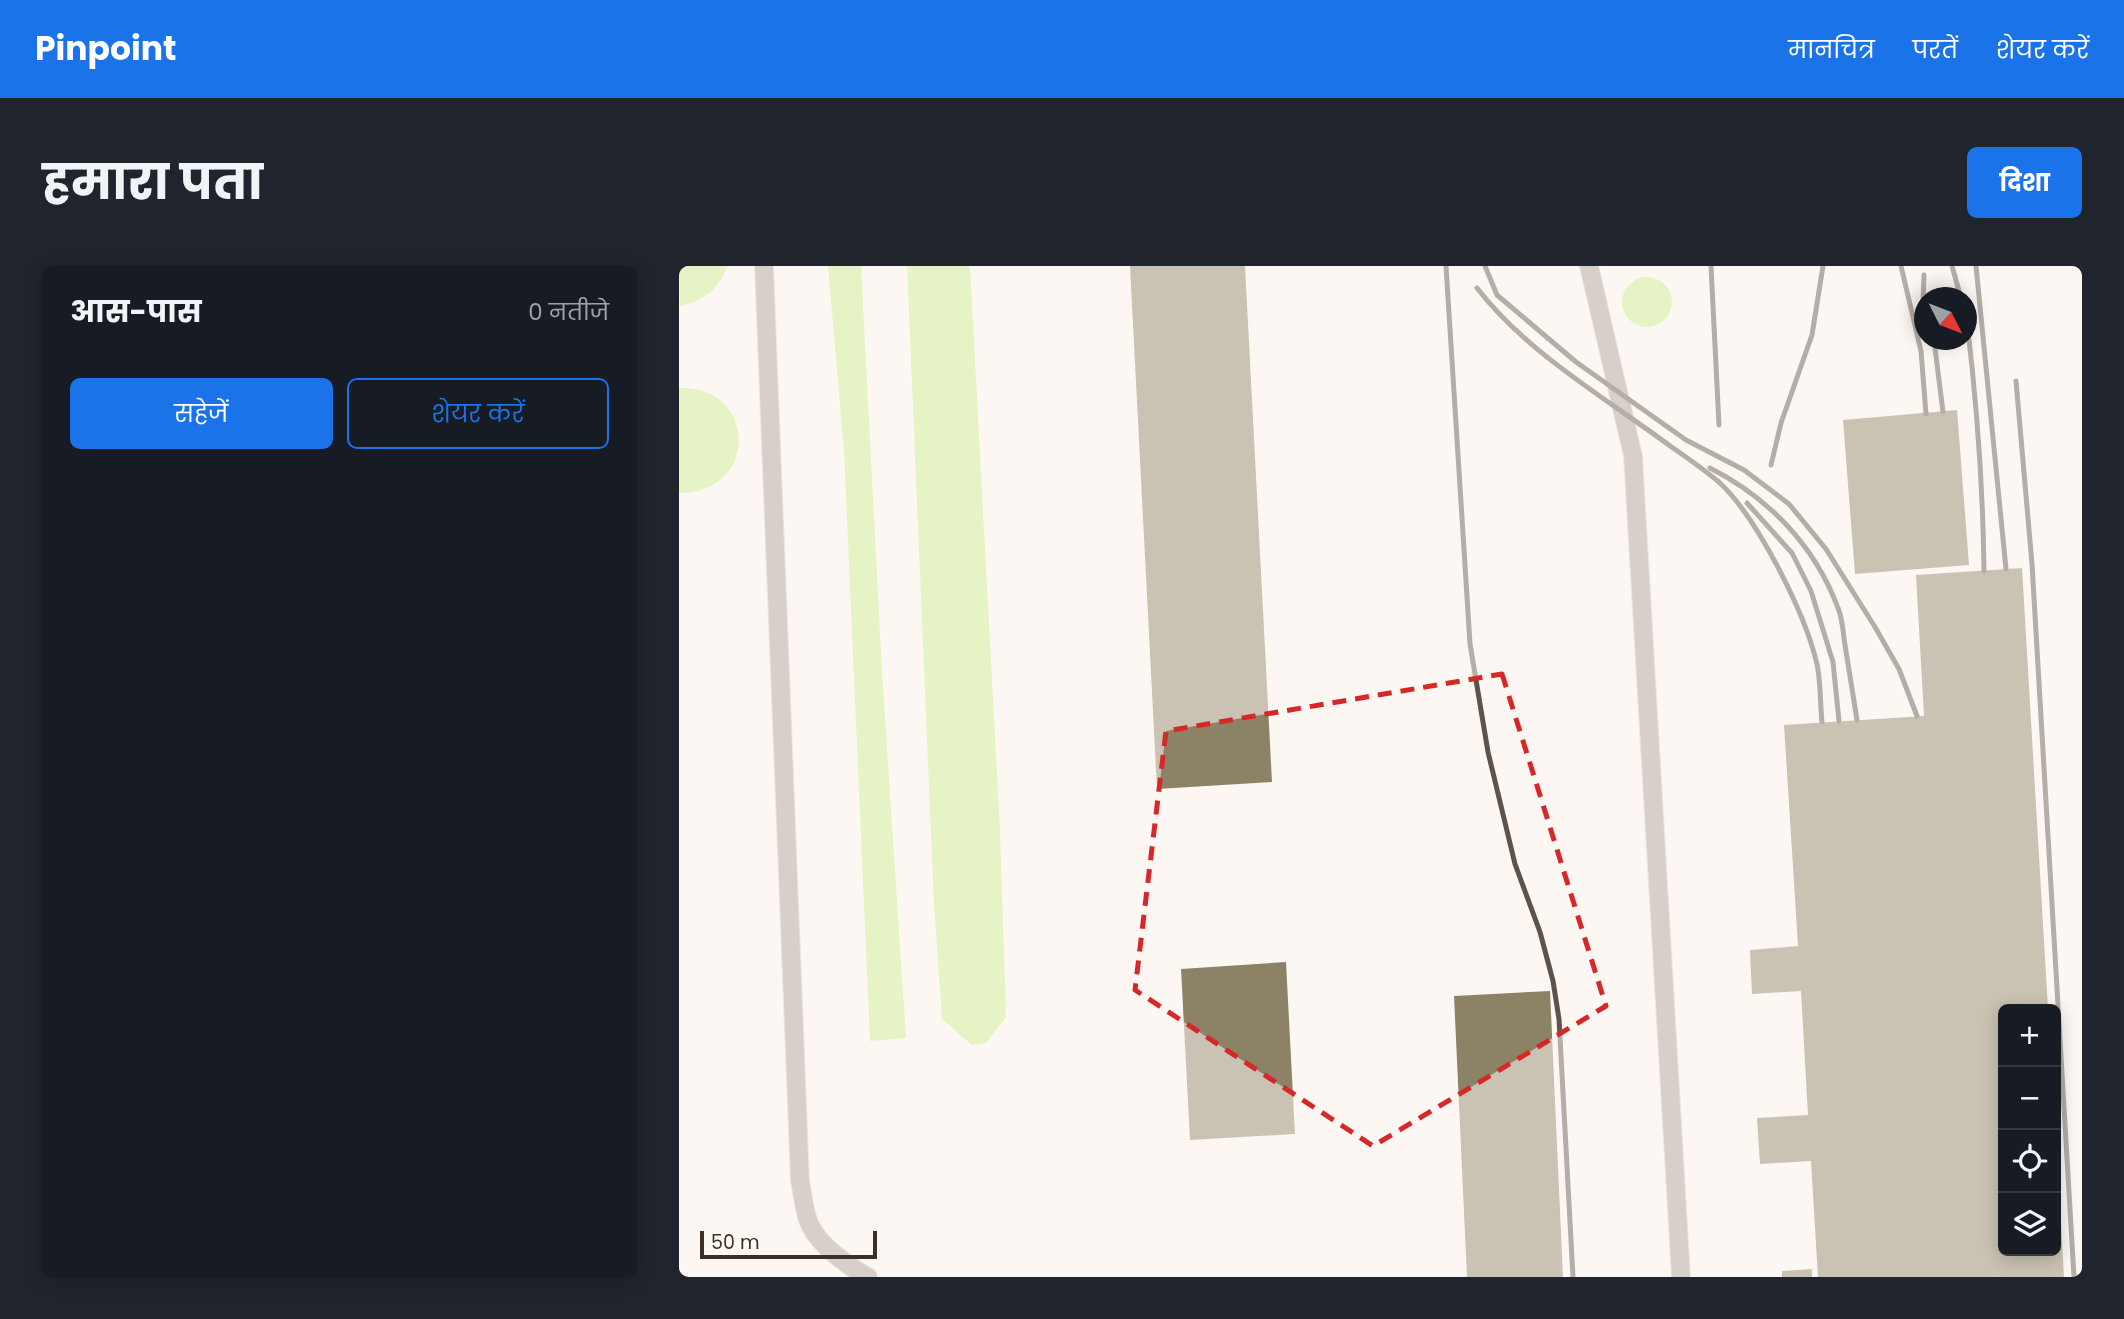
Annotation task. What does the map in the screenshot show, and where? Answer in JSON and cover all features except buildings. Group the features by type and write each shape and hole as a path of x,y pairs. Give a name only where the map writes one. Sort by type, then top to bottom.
{"lane":[{"path":"764,266 800,1181 810,1225 829,1249 868,1277"},
{"path":"1589,266 1633,456 1681,1277"}],"highlighted area":[{"path":"1502,674 1606,1006 1373,1146 1135,990 1166,731"}],"shaded area":[{"path":"679,266 727,266 710,293 680,306"},
{"path":"828,266 861,266 882,672 906,1038 870,1041 844,451"},
{"path":"907,266 970,266 1000,831 1006,1017 986,1043 972,1045 942,1019 934,905"},
{"path":"1647,277 1665,284 1672,302 1665,320 1647,327 1629,320 1622,302 1629,284"},
{"path":"679,388 705,392 724,403 735,420 739,440 735,459 724,477 705,489 679,493"}],"railway":[{"path":"1446,266 1470,644 1488,752 1515,864 1540,932 1553,981 1559,1019 1573,1277"},
{"path":"1485,266 1497,295 1576,362 1686,440 1744,470 1789,504 1826,549 1875,627 1899,669 1917,716"},
{"path":"1711,266 1719,425"},
{"path":"1771,465 1781,423 1812,335 1823,266"},
{"path":"1901,266 1921,351 1926,414"},
{"path":"1952,266 1958,287"},
{"path":"1976,266 2006,569"},
{"path":"1924,275 1924,287"},
{"path":"1477,288 1497,312 1544,354 1703,470 1735,499 1778,568 1802,619 1817,664 1822,722"},
{"path":"1935,350 1943,412"},
{"path":"1970,350 1979,446 1984,571"},
{"path":"2016,381 2032,564 2074,1277"},
{"path":"1710,468 1752,494 1770,509 1803,544 1817,564 1841,617 1857,720"},
{"path":"1747,503 1792,553 1811,591 1833,662 1839,721"}]}
